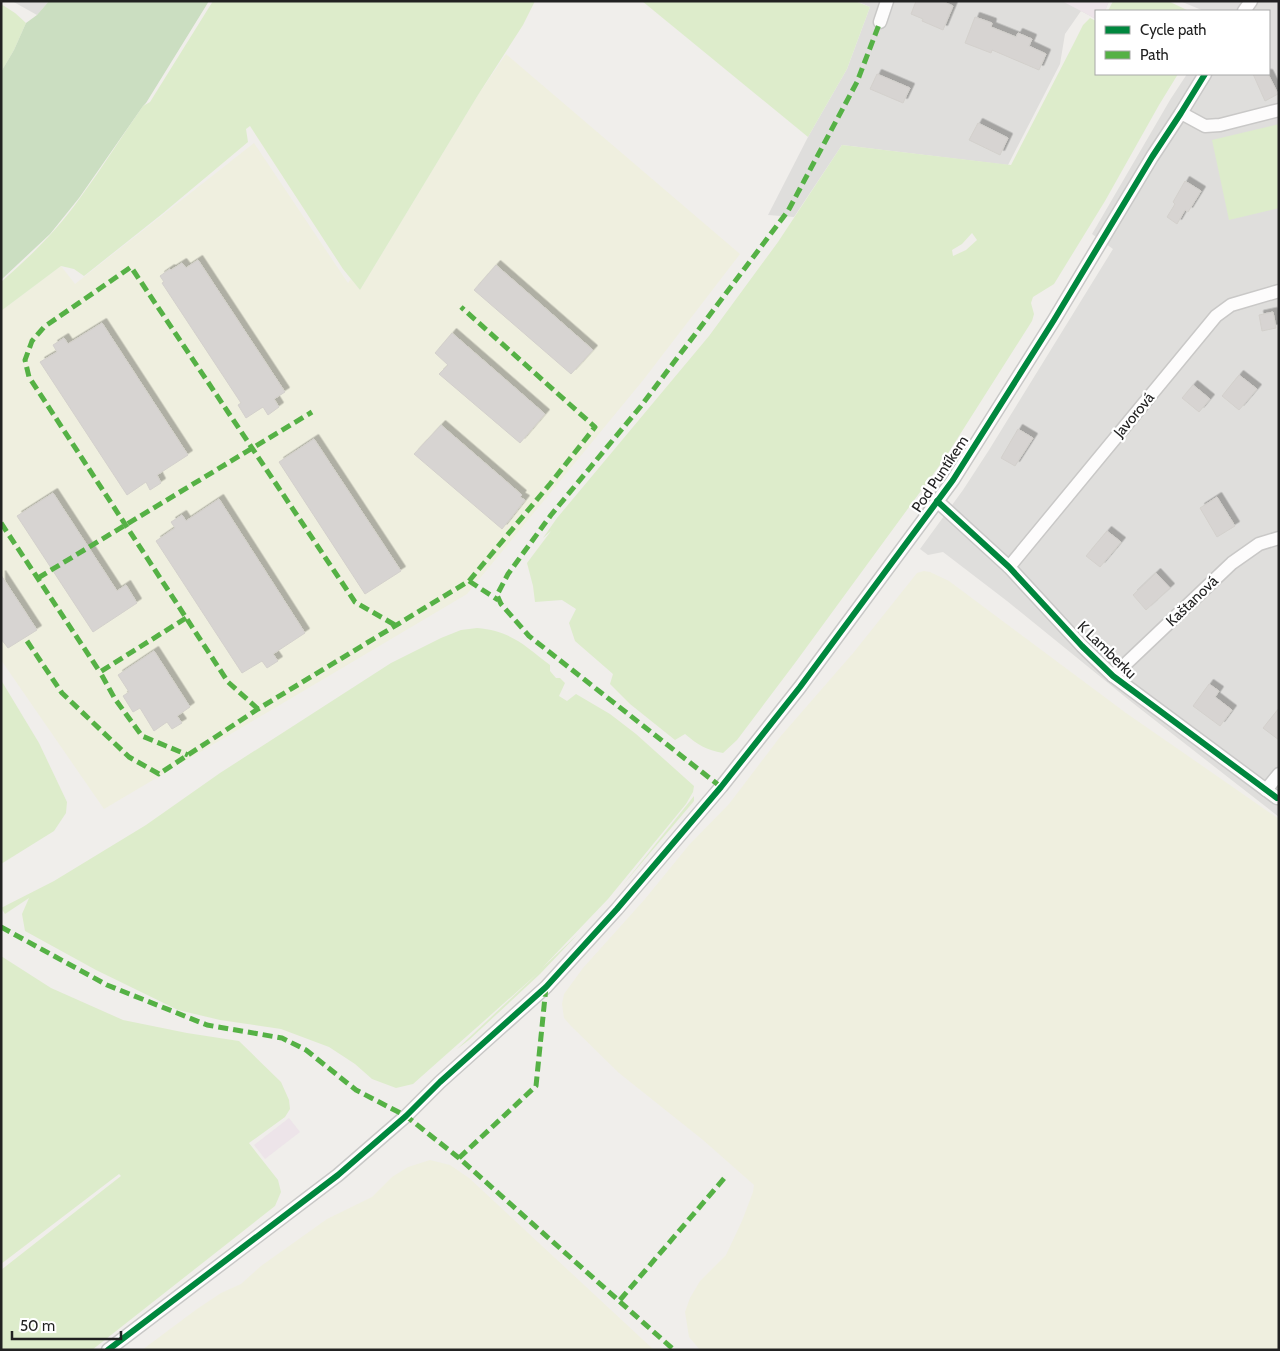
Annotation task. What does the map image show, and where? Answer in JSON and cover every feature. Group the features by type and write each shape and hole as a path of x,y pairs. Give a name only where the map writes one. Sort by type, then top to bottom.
{"street":[{"path":"880,22 887,1"},
{"name":"Pod Puntíkem","path":"108,1350 338,1175 406,1116 440,1082 546,987 722,787 800,687 952,480 1204,75"},
{"path":"1181,113 1205,126 1220,125 1279,110"},
{"name":"Javorová","path":"1009,567 1216,316 1231,305 1279,291"},
{"name":"K Lamberku","path":"937,501 1009,567 1082,646 1113,676 1277,798"},
{"name":"Kaštanová","path":"1113,676 1232,562 1259,544 1279,538"},
{"path":"1266,790 1279,774"}],"shaded area":[{"path":"12,1 49,1 37,15"},
{"path":"856,1 1109,1 1105,10 1095,10 1095,18 1081,11 1065,34 1060,64 1008,165 842,145 794,217 768,215 808,137 847,69 870,7"},
{"path":"1062,1 1109,1 1105,10 1095,10 1095,18"},
{"path":"1180,1 1279,1 1279,817 943,552 928,555 920,549 963,490 989,450 1113,249 1092,234 1186,75 1270,75 1270,10 1202,10"},
{"path":"289,1118 300,1132 265,1159 254,1145"}],"green space":[{"path":"49,1 209,1 146,103 79,198 50,234 1,280 1,72 14,50 26,23 37,15"},
{"path":"213,1 535,1 523,25 478,95 360,290 343,269 250,126 246,129 248,142 84,276 74,269 61,266 1,311 1,282 62,221 143,106 150,102"},
{"path":"642,1 855,1 870,7 847,69 808,137"},
{"path":"1113,1 1168,1 1187,10 1108,10"},
{"path":"1,4 26,23 14,50 1,72"},
{"path":"1090,18 1095,20 1095,75 1177,75 1105,201 1054,284 1033,297 1031,303 1034,314 1032,321 945,458 737,740 723,753 702,746 685,734 675,740 630,704 610,684 613,674 575,641 569,623 576,609 562,600 535,602 527,563 551,531 543,538 557,518 709,336 778,242 842,145 1011,165 1083,25","holes":["972,233 977,240 966,250 953,256 952,250 962,244"]},
{"path":"506,54 740,254 644,379 467,594 104,809 1,660 1,311 61,266 75,284 254,143 348,283 351,279 360,290 478,95"},
{"path":"1279,124 1279,208 1229,220 1212,140"},
{"path":"924,571 949,581 1126,713 1279,819 1279,1350 700,1350 689,1337 685,1312 690,1298 700,1281 726,1255 742,1221 754,1185 703,1140 619,1073 571,1026 564,1018 562,1004 564,994 583,968 645,899 689,845 729,804 780,737 854,652 917,573"},
{"path":"477,628 499,632 524,645 550,665 550,671 556,678 560,678 565,683 559,696 567,701 576,694 610,714 636,734 694,786 693,792 686,804 608,899 542,968 578,934 540,974 469,1040 457,1049 538,973 413,1084 396,1088 372,1079 355,1064 329,1047 281,1029 220,1020 178,1010 96,970 25,931 22,914 29,898 5,914 1,908 54,881 146,825 220,773 391,663 441,638 461,630"},
{"path":"1,680 39,743 67,802 66,813 54,831 1,864"},
{"path":"694,796 694,801 622,886"},
{"path":"1,956 51,988 123,1020 239,1041 281,1082 289,1100 290,1109 285,1117 249,1143 278,1180 281,1192 275,1206 92,1350 1,1350 1,1270 121,1176 119,1174 1,1264"},
{"path":"430,1160 450,1165 469,1178 654,1350 142,1350 221,1293 241,1284 261,1266 327,1219 372,1197 392,1177 408,1167"}],"building":[{"path":"916,1 942,1 953,6 943,30 911,14"},
{"path":"975,17 992,23 991,27 1016,37 1018,33 1032,39 1029,46 1046,54 1039,70 992,50 991,53 965,43"},
{"path":"877,74 910,88 903,103 870,89"},
{"path":"1253,75 1268,75 1278,94 1265,101"},
{"path":"978,123 1008,138 1000,155 969,140"},
{"path":"1185,181 1201,191 1188,212 1185,210 1177,224 1167,217"},
{"path":"198,260 285,392 274,399 279,407 268,415 263,407 246,418 238,405 241,403 162,283 164,282 160,276 170,269 182,263 186,268"},
{"path":"496,265 593,350 571,374 474,290"},
{"path":"1273,312 1276,328 1262,331 1259,315"},
{"path":"102,323 188,455 157,475 161,483 150,490 146,482 127,495 40,362 57,352 53,345 64,338 68,344"},
{"path":"452,333 545,414 520,443 439,374 448,365 435,353"},
{"path":"1239,375 1257,389 1239,410 1222,396"},
{"path":"1193,385 1210,399 1199,412 1182,398"},
{"path":"441,425 522,495 520,497 525,500 502,529 414,454"},
{"path":"1018,429 1033,438 1015,466 1001,458"},
{"path":"314,439 401,571 365,594 279,462"},
{"path":"53,493 117,591 126,585 137,603 93,632 17,516"},
{"path":"1217,497 1235,526 1217,537 1200,508"},
{"path":"219,499 305,633 273,654 278,661 267,668 262,661 242,673 156,541 175,528 171,522 182,515 186,521"},
{"path":"1107,531 1121,542 1100,567 1086,556"},
{"path":"1156,573 1170,588 1146,610 1133,595"},
{"path":"1,575 37,630 8,648 1,639"},
{"path":"154,651 190,707 177,716 182,723 172,729 167,722 154,731 140,708 133,712 123,696 129,692 118,675"},
{"path":"1209,684 1219,691 1215,697 1232,710 1220,726 1193,706"},
{"path":"1279,708 1279,740 1263,728"}],"marked path":[{"path":"721,787 529,636 501,604 497,595 508,574 551,515 641,406 788,211 857,82 880,22"},
{"path":"258,709 228,682 29,377 25,360 32,341 44,327 131,267 355,602 395,625"},
{"path":"27,641 62,693 129,757 159,774 258,709 469,581 595,427 461,307"},
{"path":"38,578 312,412"},
{"path":"1,523 100,672"},
{"path":"469,581 498,600"},
{"path":"186,618 100,672 115,699 142,736 188,755"},
{"path":"1,927 107,985 207,1025 282,1038 306,1050 356,1090 406,1116 459,1158 674,1350"},
{"path":"459,1158 536,1086 546,987"},
{"path":"620,1300 727,1175"}],"cycle path":[{"path":"108,1350 338,1175 406,1116 440,1082 546,987 617,909 721,787 800,687 953,480 1204,75"},
{"path":"937,501 1009,567 1082,646 1113,676 1277,798"}]}
